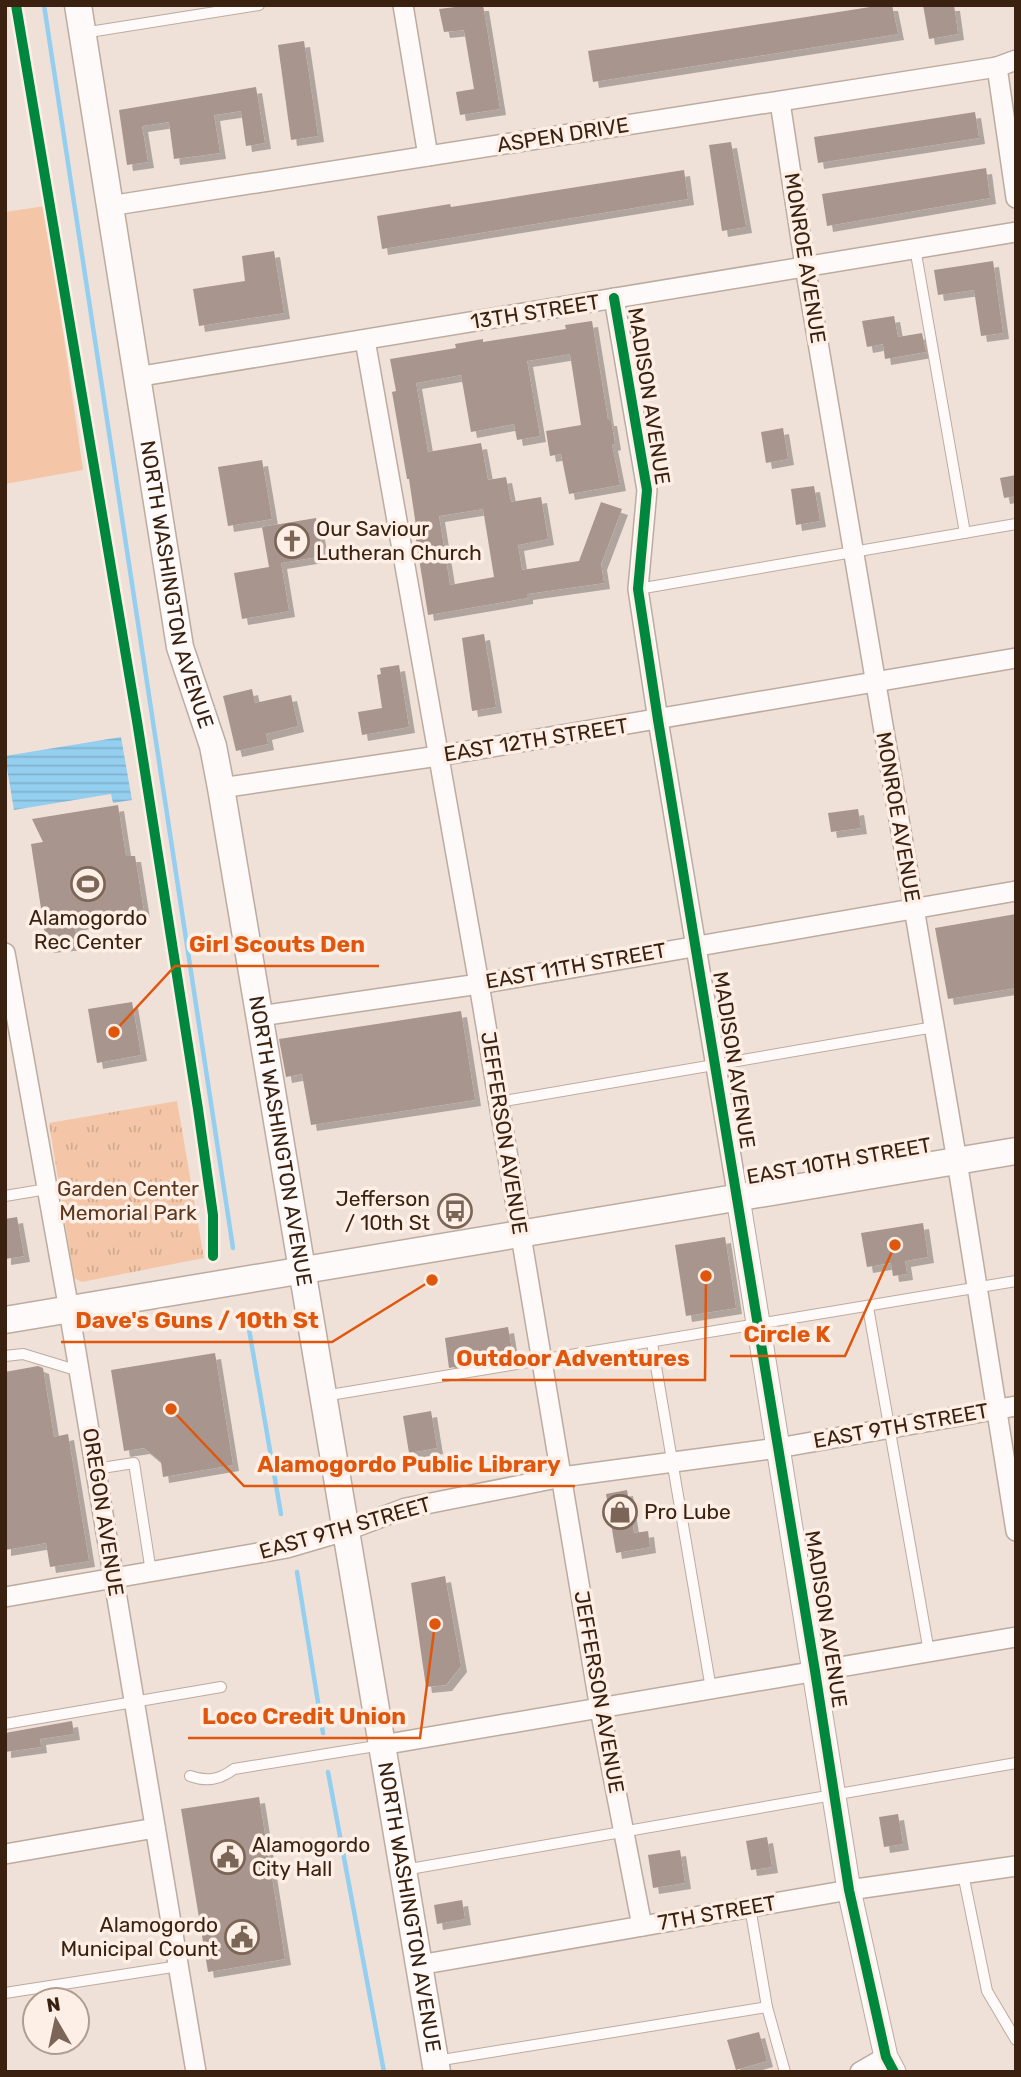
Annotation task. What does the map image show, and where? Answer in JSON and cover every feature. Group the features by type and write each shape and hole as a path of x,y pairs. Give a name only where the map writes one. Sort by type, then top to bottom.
{"main road":[{"name":"NORTH WASHINGTON AVENUE","path":"78,5 180,647 213,746 221,788 436,2066"},
{"name":"EAST 10TH STREET","path":"5,1320 1016,1151"}],"street":[{"path":"403,5 428,156"},
{"path":"1006,63 1016,198"},
{"name":"ASPEN DRIVE","path":"109,206 780,102 1006,63"},
{"name":"MONROE AVENUE","path":"780,102 1016,1531"},
{"name":"13TH STREET","path":"136,377 1016,232"},
{"name":"MADISON AVENUE","path":"614,299 647,490 638,589 658,720 849,1890 890,2065"},
{"name":"JEFFERSON AVENUE","path":"365,340 479,984 600,1709 642,1926"},
{"name":"EAST 12TH STREET","path":"221,788 438,756 1016,658"},
{"name":"EAST 11TH STREET","path":"260,1016 479,984 1016,891"},
{"name":"OREGON AVENUE","path":"5,953 69,1310 196,2072"},
{"name":"EAST 9TH STREET","path":"5,1597 287,1548 345,1531 406,1508 562,1477 778,1448 1016,1406"},
{"path":"382,1745 1016,1637"},
{"path":"5,1854 155,1828"},
{"name":"7TH STREET","path":"419,1965 849,1890 1016,1866"},
{"path":"860,2072 890,2065"}],"lane":[{"path":"83,33 259,5"},
{"path":"915,248 965,533"},
{"path":"638,589 1016,523"},
{"path":"499,1102 934,1027"},
{"path":"5,1196 47,1189"},
{"path":"324,1396 1016,1281"},
{"path":"867,1307 891,1428 929,1652"},
{"path":"652,1343 711,1689"},
{"path":"5,1356 23,1354 79,1371"},
{"path":"96,1469 134,1463 152,1572"},
{"path":"5,1724 221,1687"},
{"path":"190,1776 204,1781 223,1777 234,1769 382,1745"},
{"path":"403,1870 1016,1763"},
{"path":"963,1874 987,1991 1016,2040"},
{"path":"750,1908 767,2007 785,2072"},
{"path":"5,1993 178,1966"},
{"path":"436,2066 767,2007"}],"green space":[{"path":"45,206 83,470 5,484 5,212"},
{"name":"Garden Center Memorial Park","path":"177,1101 204,1258 82,1282 74,1278 49,1123"}],"water":[{"path":"121,737 132,800 113,803 111,794 14,810 5,756"}],"building":[{"path":"483,5 500,109 460,115 456,92 474,89 464,30 444,32 439,9"},
{"path":"892,5 898,34 593,82 588,51"},
{"path":"923,5 954,5 958,34 929,39"},
{"path":"304,41 318,136 291,140 278,45"},
{"path":"256,87 265,143 246,146 241,111 214,115 220,153 174,159 169,122 142,126 148,162 127,165 119,110"},
{"path":"975,112 979,138 818,163 814,137"},
{"path":"731,142 746,227 722,231 709,145"},
{"path":"986,168 990,198 827,226 822,194"},
{"path":"684,170 688,199 382,249 377,216"},
{"path":"274,251 284,313 199,326 193,289 245,281 242,256"},
{"path":"993,261 1003,333 981,336 974,290 938,295 934,270"},
{"path":"894,316 898,337 922,333 926,352 885,359 883,344 867,347 862,321"},
{"path":"592,321 620,485 569,494 561,454 550,456 546,431 581,425 570,354 527,361 540,436 517,440 514,424 471,432 461,375 416,383 428,452 481,443 488,480 506,477 511,502 541,497 548,539 518,545 522,570 579,561 601,502 622,509 601,564 604,583 527,594 527,598 428,615 409,479 392,392 396,391 390,359 456,348 455,344 483,339 483,342 566,329 565,325","holes":["483,509 494,577 450,585 439,516"]},
{"path":"783,428 788,459 766,463 761,432"},
{"path":"262,460 272,519 228,526 218,467"},
{"path":"1016,475 1016,496 1004,498 1000,478"},
{"path":"814,486 820,521 796,525 791,489"},
{"name":"Our Saviour Lutheran Church","path":"316,518 323,556 281,563 289,611 242,619 234,573 269,567 262,527"},
{"path":"484,634 496,707 472,711 462,638"},
{"path":"399,665 409,727 362,735 358,712 382,708 377,675 381,674 380,668"},
{"path":"252,689 255,703 291,695 298,726 266,734 268,744 236,751 223,696"},
{"name":"Alamogordo Rec Center","path":"118,805 126,856 135,856 144,912 74,925 78,944 47,947 31,844 43,842 32,819"},
{"path":"858,809 861,828 831,832 828,813"},
{"path":"1016,914 1016,988 948,999 935,928"},
{"path":"132,1002 141,1055 97,1063 88,1009"},
{"path":"461,1011 475,1100 311,1125 302,1074 286,1077 279,1039"},
{"path":"17,1217 24,1256 5,1259 5,1219"},
{"path":"923,1223 928,1257 905,1261 907,1274 893,1276 891,1263 867,1267 861,1233"},
{"path":"725,1237 736,1308 686,1316 675,1245"},
{"path":"508,1327 513,1357 449,1368 445,1338"},
{"path":"215,1353 233,1465 163,1477 161,1462 144,1448 124,1451 111,1370"},
{"path":"38,1366 43,1368 54,1437 68,1434 89,1561 50,1567 46,1543 5,1550 5,1372"},
{"path":"431,1411 437,1448 409,1453 403,1416"},
{"name":"Pro Lube","path":"627,1490 634,1533 648,1531 650,1547 616,1553 606,1494"},
{"path":"445,1576 461,1666 446,1685 426,1687 411,1583"},
{"path":"72,1721 74,1734 40,1739 41,1747 5,1752 5,1733"},
{"name":"Alamogordo City Hall","path":"259,1797 285,1959 208,1972 181,1809"},
{"path":"898,1814 903,1844 884,1847 879,1817"},
{"path":"767,1837 772,1867 751,1870 746,1841"},
{"path":"680,1850 685,1883 653,1888 648,1855"},
{"path":"462,1900 465,1919 437,1924 434,1905"},
{"path":"759,2032 767,2061 736,2070 727,2040"}],"waterway":[{"path":"44,5 233,1248"},
{"path":"246,1312 281,1514"},
{"path":"297,1572 323,1733"},
{"path":"328,1772 384,2072"}],"cycle path":[{"path":"16,5 137,721 198,1109 213,1215 213,1256"},
{"path":"614,298 647,490 638,589 658,720 849,1890 886,2057 894,2072"}],"place":[{"name":"Our Saviour Lutheran Church","path":"292,541"},
{"name":"Alamogordo Rec Center","path":"88,884"},
{"name":"Girl Scouts Den","path":"114,1032"},
{"name":"Jefferson / 10th St","path":"455,1211"},
{"name":"Circle K","path":"895,1245"},
{"name":"Outdoor Adventures","path":"706,1276"},
{"name":"Dave's Guns / 10th St","path":"432,1280"},
{"name":"Alamogordo Public Library","path":"171,1409"},
{"name":"Pro Lube","path":"620,1512"},
{"name":"Loco Credit Union","path":"435,1624"},
{"name":"Alamogordo City Hall","path":"228,1857"},
{"name":"Alamogordo Municipal Count","path":"242,1937"}]}
